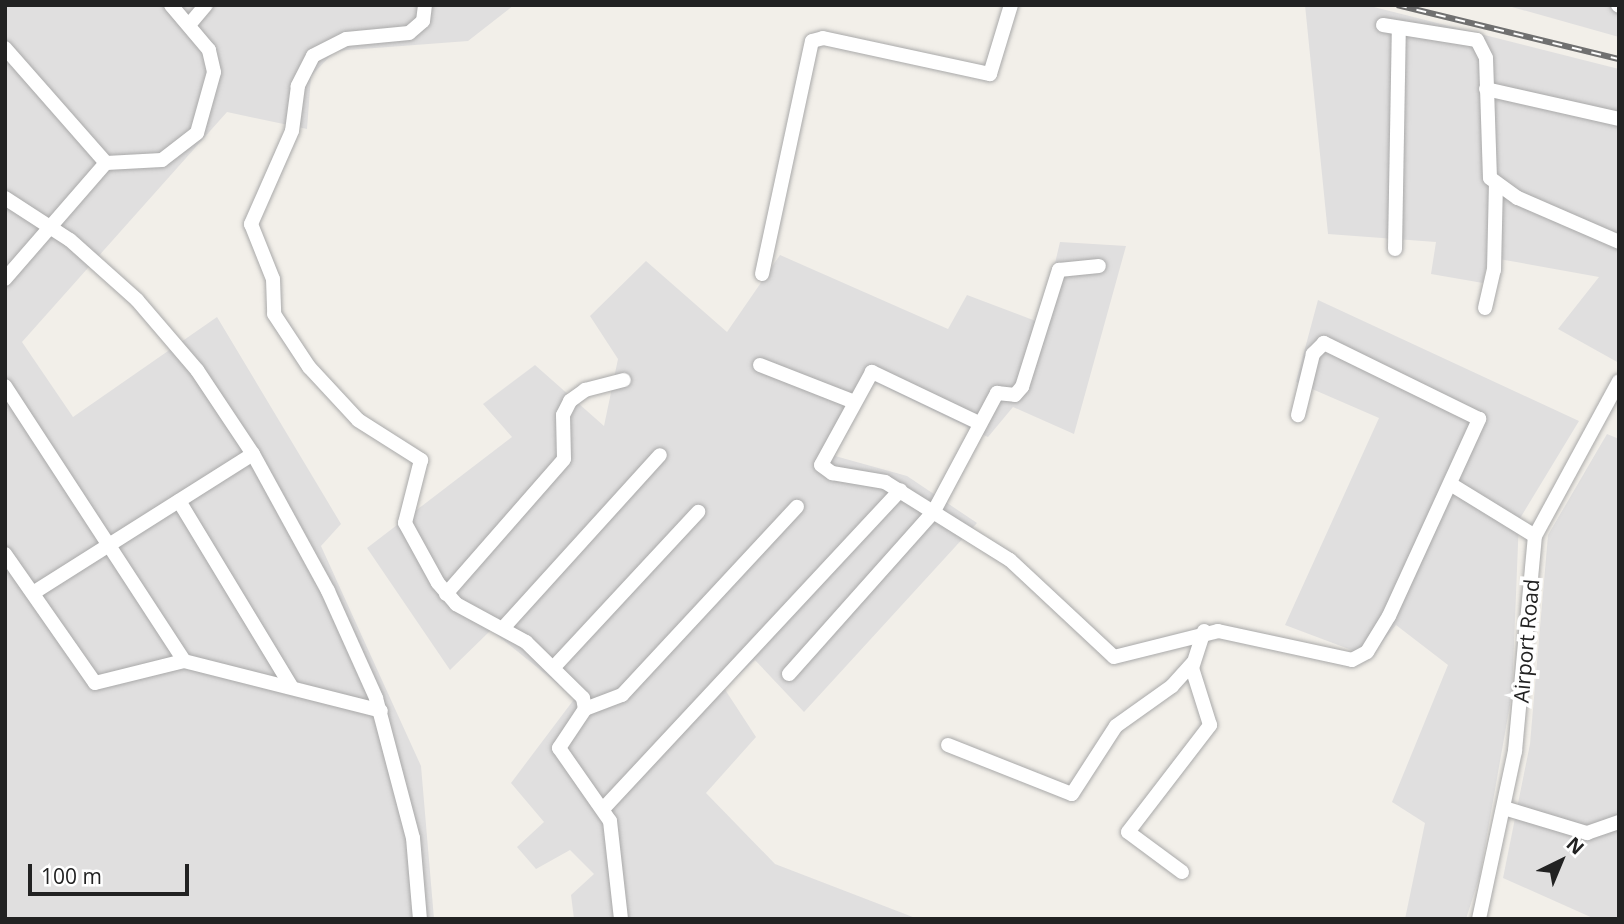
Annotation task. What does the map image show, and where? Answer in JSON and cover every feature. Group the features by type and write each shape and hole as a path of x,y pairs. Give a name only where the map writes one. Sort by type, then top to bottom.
{"street":[{"path":"5,279 106,163 162,160 197,133 215,62 171,5"},
{"path":"189,25 206,5"},
{"path":"425,5 423,21 409,33 346,39 313,56 298,86 292,131 250,219 273,279 274,314 309,367 358,420 421,460 405,523 446,593 504,627 554,667 583,698 585,709"},
{"path":"762,274 812,41 824,38 990,74 1011,5"},
{"path":"1383,25 1477,40 1486,58 1485,160 1496,185 1494,270 1485,308"},
{"path":"1395,249 1399,28"},
{"path":"5,48 106,163"},
{"path":"1486,89 1619,119"},
{"path":"1496,185 1619,242"},
{"path":"5,198 50,226 113,277 181,349 253,454 349,633 381,711 413,838 420,919"},
{"path":"789,674 933,510 979,423 1000,391 1015,395 1022,387 1059,270 1099,266"},
{"path":"979,423 878,373 867,374 821,460 823,469 875,478 933,510 1028,573 1107,654 1123,657 1204,631 1340,659 1361,657 1389,616 1452,485 1478,426 1476,414 1338,347 1315,348 1297,415"},
{"path":"760,365 852,401"},
{"path":"446,593 564,459 563,415 570,401 584,390 624,380"},
{"name":"Airport Road","path":"1479,919 1504,808 1535,537 1619,381"},
{"path":"5,386 113,543 184,661"},
{"path":"33,593 253,454"},
{"path":"504,627 660,455"},
{"path":"1452,485 1535,537"},
{"path":"603,809 900,490"},
{"path":"179,501 291,686"},
{"path":"621,919 614,835 603,809 559,748 585,709 622,695 797,507"},
{"path":"554,667 698,512"},
{"path":"5,554 94,683 184,661 381,711"},
{"path":"948,745 1076,793 1116,726 1172,686 1193,663 1204,631"},
{"path":"1182,872 1128,832 1210,725 1193,663"},
{"path":"1504,808 1587,833 1619,822"}],"shaded area":[{"path":"5,5 514,5 468,41 335,51 311,76 307,129 227,112 22,342 73,417 217,317 341,524 321,546 421,766 434,919 5,919"},
{"path":"1305,5 1366,5 1619,69 1619,363 1558,329 1599,277 1488,257 1483,283 1431,274 1436,242 1328,234"},
{"path":"1505,5 1619,5 1619,37"},
{"path":"1060,242 1126,246 1074,434 1013,407 988,437 866,378 835,456 907,476 977,523 804,712 755,660 724,688 756,737 706,793 775,864 918,919 574,919 571,895 594,874 570,850 536,869 517,847 544,822 511,783 575,698 491,630 450,670 367,548 512,437 483,404 535,365 604,426 618,359 590,316 646,261 727,332 780,255 948,329 967,295 1041,323"},
{"path":"1318,300 1579,421 1519,520 1512,693 1480,875 1466,919 1405,919 1425,823 1392,802 1448,665 1396,625 1370,657 1285,625 1379,418 1296,382"},
{"path":"1607,434 1619,439 1619,919 1595,919 1503,878 1530,744 1548,535"}],"railway":[{"path":"1397,5 1619,59"}]}
